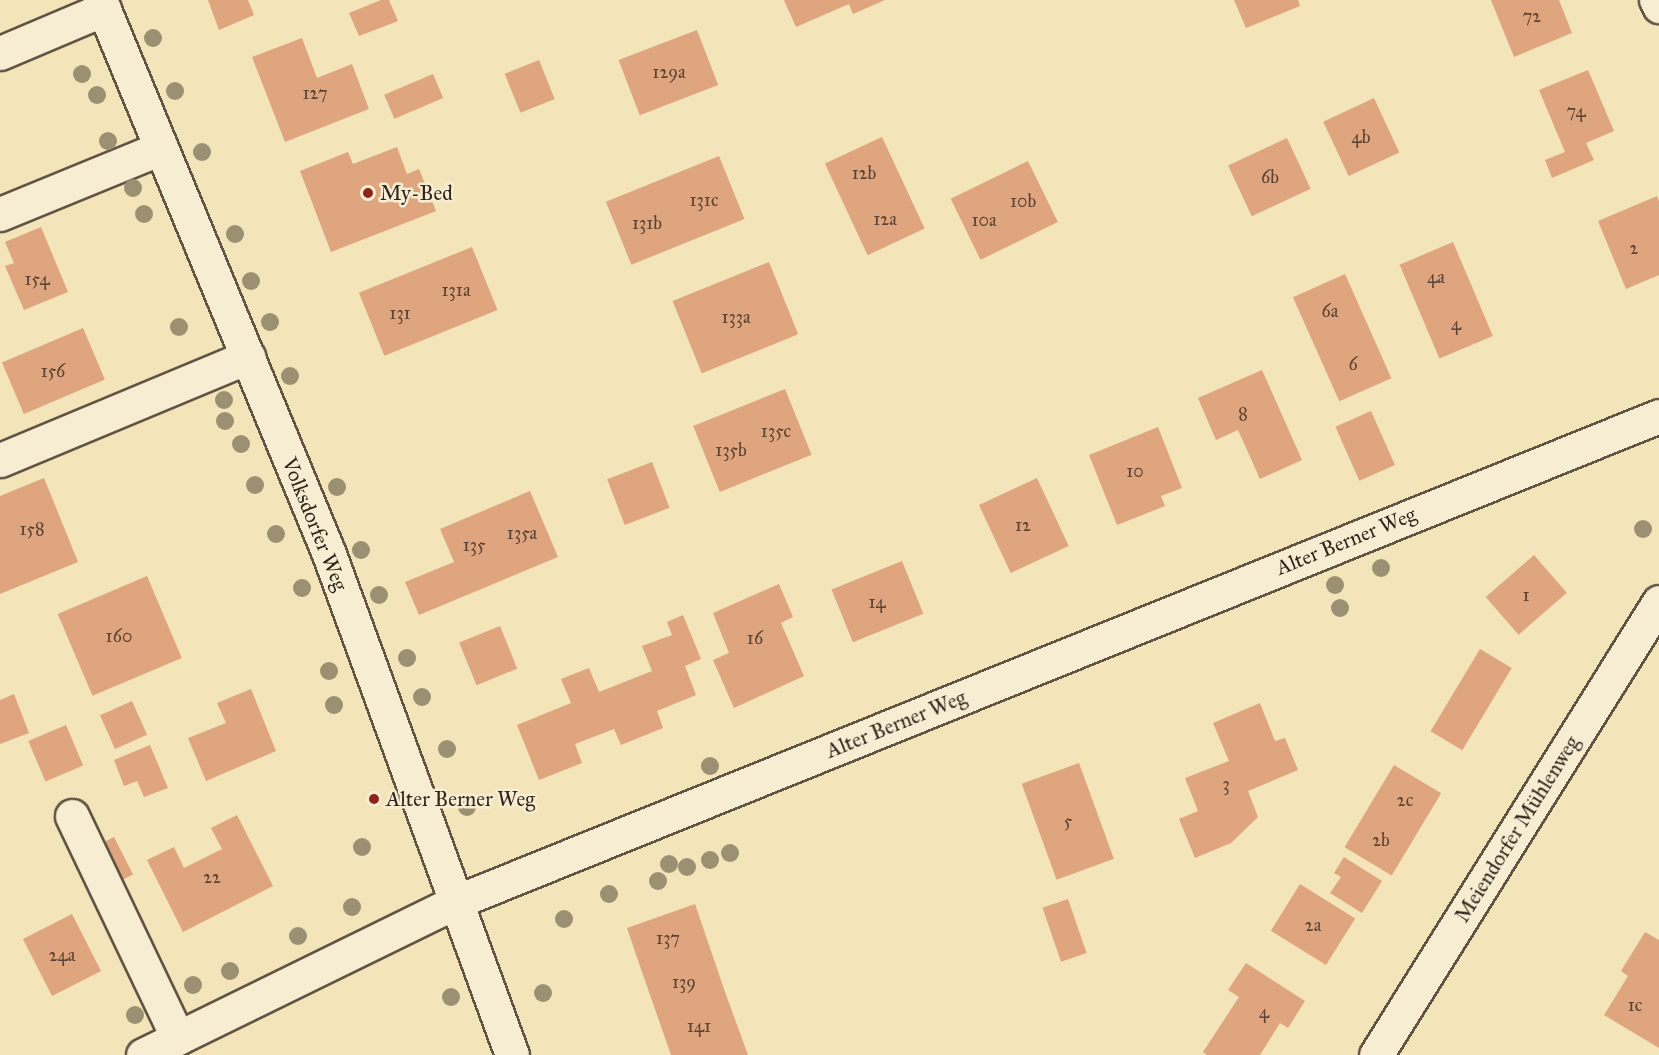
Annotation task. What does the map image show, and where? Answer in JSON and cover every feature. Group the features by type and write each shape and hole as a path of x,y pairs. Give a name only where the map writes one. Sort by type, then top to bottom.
{"street":[{"path":"1656,0 1659,6"},
{"path":"0,53 102,4"},
{"name":"Volksdorfer Weg","path":"102,4 329,554 458,901 512,1055"},
{"path":"0,214 161,148"},
{"path":"0,460 248,357"},
{"name":"Alter Berner Weg","path":"143,1055 458,901 1659,416"},
{"name":"Meiendorfer Mühlenweg","path":"1376,1055 1659,602"},
{"path":"72,816 178,1038"}],"building":[{"path":"208,0 248,0 254,15 219,30"},
{"path":"381,0 389,0 398,21 359,36 349,13"},
{"path":"784,0 885,0 853,14 849,4 796,27"},
{"path":"1234,0 1298,0 1300,6 1246,28"},
{"path":"1491,0 1559,0 1572,33 1514,57"},
{"path":"697,30 718,85 640,115 619,60"},
{"path":"302,38 317,78 352,64 369,109 285,142 252,57"},
{"path":"539,60 555,99 520,113 505,74"},
{"path":"1588,70 1614,131 1586,143 1594,160 1552,178 1545,160 1565,152 1539,90"},
{"path":"433,74 443,98 394,119 384,95"},
{"path":"1374,98 1399,152 1349,176 1323,122"},
{"path":"882,137 925,229 868,255 825,164"},
{"path":"1287,138 1311,189 1252,216 1228,165"},
{"name":"My-Bed","path":"397,147 407,174 419,169 436,211 331,252 300,171 348,152 353,164"},
{"path":"719,156 744,219 631,265 606,202"},
{"path":"1028,161 1058,222 981,260 951,199"},
{"path":"1657,196 1659,201 1659,275 1626,289 1598,221"},
{"path":"41,227 68,292 24,310 5,266 14,263 5,242"},
{"path":"1453,242 1493,336 1439,359 1400,265"},
{"path":"472,247 497,310 384,356 359,293"},
{"path":"769,262 798,334 702,373 673,301"},
{"path":"1345,274 1391,378 1339,401 1293,297"},
{"path":"83,328 105,380 24,414 2,362"},
{"path":"1262,370 1302,460 1260,479 1238,430 1216,440 1198,398"},
{"path":"785,389 812,455 720,492 693,426"},
{"path":"1371,411 1395,465 1359,481 1335,427"},
{"path":"1158,427 1182,488 1161,496 1165,506 1117,525 1089,455"},
{"path":"652,462 670,508 625,525 607,479"},
{"path":"44,478 78,562 0,594 0,496"},
{"path":"1037,478 1069,546 1011,573 979,505"},
{"path":"530,491 558,557 419,615 405,582 454,562 440,529"},
{"path":"1534,555 1567,593 1519,635 1486,597"},
{"path":"902,561 923,614 853,642 832,589"},
{"path":"147,576 182,658 92,696 58,614"},
{"path":"779,584 793,617 781,623 804,676 734,708 713,660 729,653 713,613"},
{"path":"683,615 701,659 685,666 696,695 657,711 663,728 621,745 614,729 575,744 582,763 539,780 517,725 571,703 561,679 589,668 599,692 652,671 642,646 672,635 667,622"},
{"path":"500,626 517,669 476,685 459,642"},
{"path":"1480,649 1512,668 1462,750 1431,731"},
{"path":"251,689 276,751 206,781 188,738 226,723 217,703"},
{"path":"14,694 29,733 0,744 0,700"},
{"path":"132,701 147,735 115,749 100,715"},
{"path":"1260,703 1275,741 1285,738 1298,770 1248,791 1258,817 1231,843 1195,858 1179,819 1198,811 1185,778 1229,761 1213,723"},
{"path":"66,725 83,766 45,782 28,741"},
{"path":"150,745 168,788 144,797 137,781 124,786 114,760"},
{"path":"1079,763 1114,859 1057,880 1022,784"},
{"path":"1394,765 1441,793 1392,876 1345,847"},
{"path":"237,815 273,886 183,932 147,860 174,847 184,868 222,849 211,828"},
{"path":"114,837 133,874 113,884 94,847"},
{"path":"1344,857 1382,881 1362,913 1330,893 1341,877 1334,873"},
{"path":"1300,884 1355,918 1326,965 1271,931"},
{"path":"1068,899 1087,953 1061,962 1042,908"},
{"path":"695,904 748,1055 671,1055 627,928"},
{"path":"72,914 101,971 52,996 23,939"},
{"path":"1645,932 1659,940 1659,1048 1604,1015 1628,976 1621,971"},
{"path":"1246,963 1305,1001 1288,1028 1280,1023 1260,1055 1207,1055 1203,1052 1239,997 1228,990"}],"place":[{"name":"My-Bed","path":"368,193"},
{"name":"Alter Berner Weg","path":"374,799"}]}
